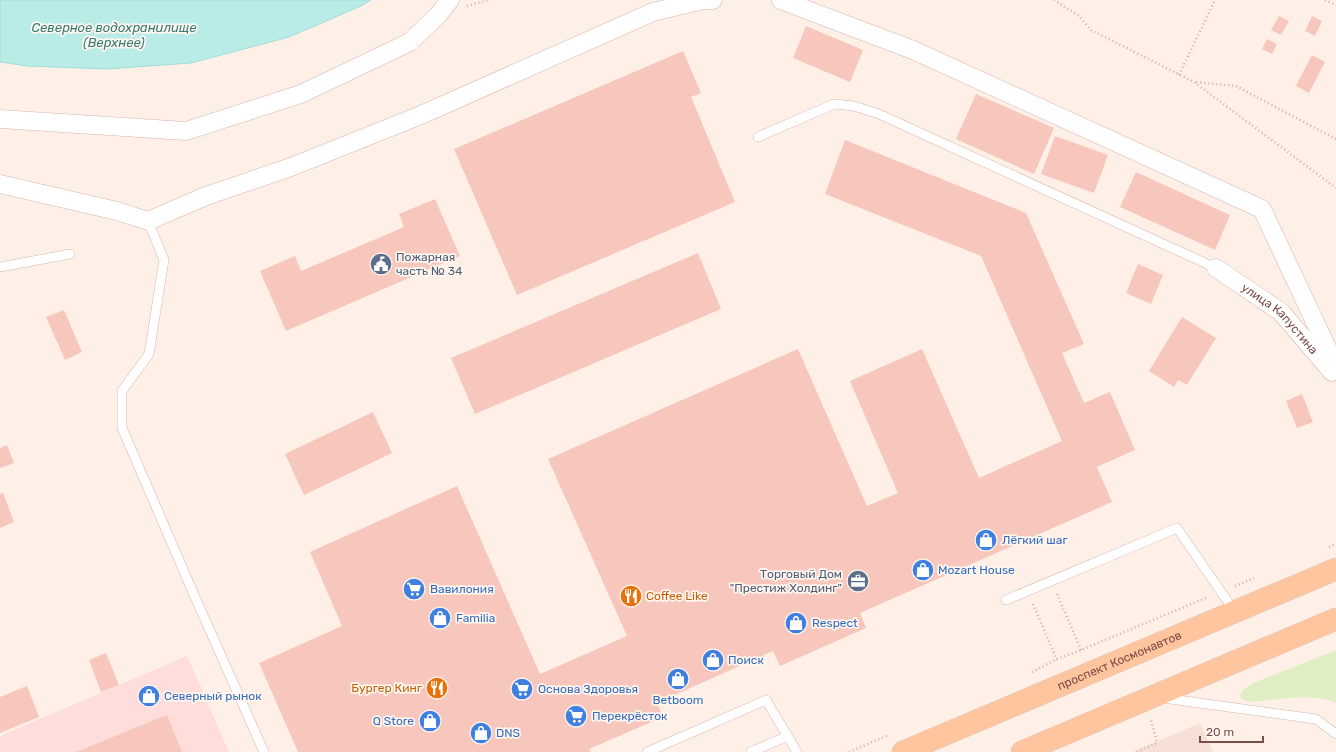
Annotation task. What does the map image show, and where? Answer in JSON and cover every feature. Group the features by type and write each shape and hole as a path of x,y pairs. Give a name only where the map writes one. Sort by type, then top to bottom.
{"main road":[{"name":"проспект Космонавтов","path":"903,752 1336,569"},
{"path":"1022,752 1336,620"}],"street":[{"path":"0,120 186,131 301,94 410,42 438,15 450,0"},
{"path":"0,184 117,210 148,221 206,196 291,167 421,115 653,12 703,0 713,0"},
{"path":"781,0 913,50 1262,209 1336,367"},
{"name":"улица Капустина","path":"1216,268 1281,312 1336,377"}],"lane":[{"path":"758,137 834,104 854,106 879,114 1216,268"},
{"path":"148,221 164,260 149,354 122,390 122,428 264,752"},
{"path":"0,267 70,254"},
{"path":"1006,600 1177,528 1235,612"},
{"path":"1154,697 1316,719 1336,734"},
{"path":"647,752 766,700 797,752"},
{"path":"751,752 788,736"}],"path":[{"path":"1054,0 1079,16 1090,30 1194,82 1336,188"},
{"path":"1179,75 1214,0"},
{"path":"1325,0 1336,5"},
{"path":"1194,82 1236,86 1336,139"},
{"path":"1062,604 1081,650"},
{"path":"1038,615 1057,659"}],"shaded area":[{"name":"Северный рынок","path":"187,656 229,752 0,752 0,736"},
{"path":"1200,723 1213,752 1132,752"}],"green space":[{"path":"1336,650 1336,703 1305,697 1251,702 1241,698 1240,695 1244,689 1253,683"}],"water":[{"name":"Северное водохранилище (Верхнее)","path":"0,0 371,0 361,6 289,37 191,63 107,69 27,66 0,62"}],"building":[{"path":"1279,16 1289,21 1281,35 1271,30"},
{"path":"1312,16 1322,21 1315,36 1305,31"},
{"path":"806,26 863,50 850,82 793,58"},
{"path":"1267,39 1277,44 1272,54 1262,49"},
{"path":"683,51 701,93 691,97 735,202 517,295 454,149"},
{"path":"1312,55 1325,62 1309,93 1296,86"},
{"path":"976,94 1054,128 1034,174 956,139"},
{"path":"1055,136 1108,155 1094,193 1041,174"},
{"path":"845,140 1026,213 1084,344 1062,353 1084,403 1110,392 1135,450 1097,467 1112,502 860,613 866,628 780,666 773,651 657,703 663,717 589,749 591,752 298,752 259,663 342,626 310,552 457,486 540,674 627,636 548,459 798,349 867,506 898,493 850,381 922,349 979,478 1062,441 981,256 825,194"},
{"path":"1136,172 1230,215 1215,250 1120,207"},
{"name":"Пожарная часть № 34","path":"435,199 460,256 286,331 260,271 295,256 301,271 404,227 399,214"},
{"path":"698,253 721,309 475,414 451,358"},
{"path":"1138,264 1163,275 1151,304 1126,293"},
{"path":"64,310 82,352 65,360 46,317"},
{"path":"1182,317 1216,338 1187,385 1178,380 1174,387 1149,371"},
{"path":"1302,394 1313,422 1297,428 1286,401"},
{"path":"373,412 392,453 304,495 285,454"},
{"path":"7,445 14,463 0,468 0,448"},
{"path":"3,493 14,522 0,528 0,494"},
{"path":"106,653 119,685 101,692 89,660"},
{"path":"27,686 39,717 0,733 0,697"},
{"path":"167,715 182,752 76,752"}],"place":[{"name":"Пожарная часть № 34","path":"381,264"},
{"name":"Лёгкий шаг","path":"986,540"},
{"name":"Mozart House","path":"923,570"},
{"name":"Торговый Дом \"Престиж Холдинг\"","path":"858,581"},
{"name":"Вавилония","path":"414,589"},
{"name":"Coffee Like","path":"631,596"},
{"name":"Familia","path":"440,618"},
{"name":"Respect","path":"796,623"},
{"name":"Поиск","path":"713,660"},
{"name":"Betboom","path":"678,679"},
{"name":"Бургер Кинг","path":"437,688"},
{"name":"Основа Здоровья","path":"522,689"},
{"name":"Северный рынок","path":"149,696"},
{"name":"Перекрёсток","path":"576,716"},
{"name":"Q Store","path":"430,721"},
{"name":"DNS","path":"481,733"}]}
